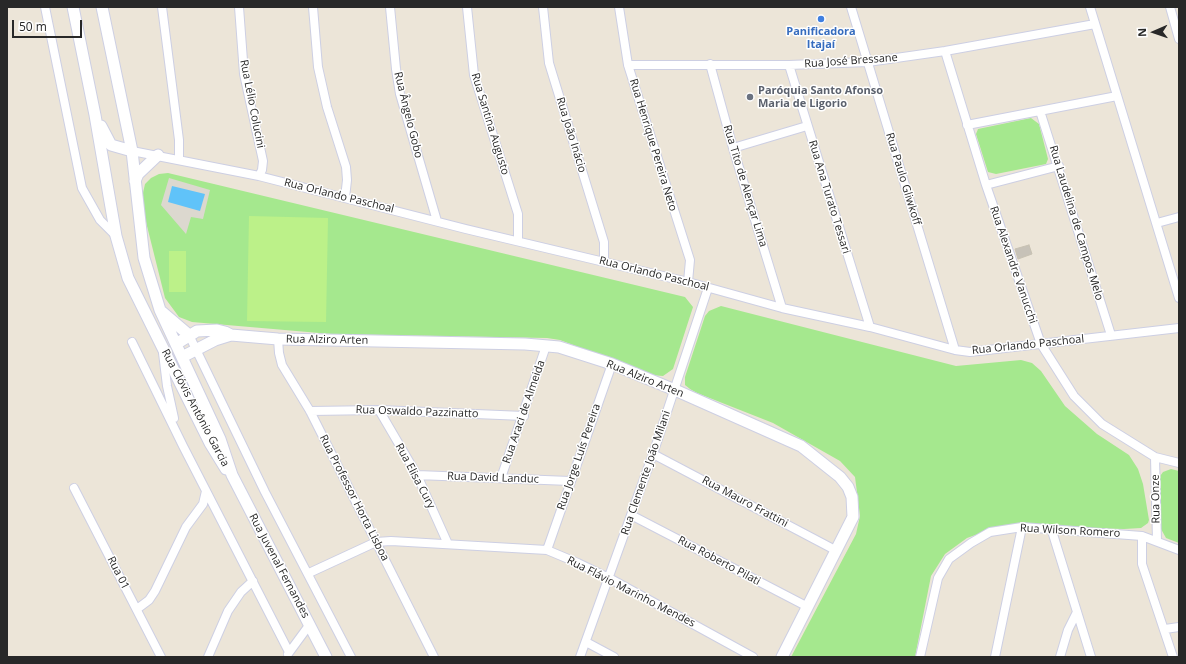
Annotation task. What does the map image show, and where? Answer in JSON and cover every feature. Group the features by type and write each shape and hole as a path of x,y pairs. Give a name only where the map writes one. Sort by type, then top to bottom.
{"main road":[{"name":"Rua Clóvis Antônio Garcia","path":"73,7 95,115 116,236 128,278 172,351 220,439 232,475"},
{"name":"Rua Clóvis Antônio Garcia","path":"102,7 132,151 144,258 172,351 174,371 222,465 232,475"},
{"path":"95,115 111,145 132,151"},
{"path":"135,181 138,174 158,155"},
{"path":"160,310 189,335"},
{"name":"Rua Alziro Arten","path":"172,351 189,335 197,331 217,330 231,335 278,339 559,347 612,364 675,390 801,446 840,477 848,487 852,497 853,516 837,551 782,657"},
{"name":"Rua Alziro Arten","path":"172,351 196,349 215,340 231,335"},
{"name":"Rua Juvenal Fernandes","path":"232,475 326,657"}],"street":[{"path":"45,7 82,188 100,220 116,236"},
{"path":"162,7 179,159"},
{"name":"Rua Lélio Colucini","path":"240,7 244,74 263,161 262,170 259,176"},
{"path":"313,7 318,67 327,107 346,167 347,180 345,198"},
{"name":"Rua Ângelo Gobo","path":"390,7 393,48 400,94 437,221"},
{"name":"Rua Santina Augusto","path":"467,7 474,76 518,214 518,240"},
{"name":"Rua João Inácio","path":"543,7 549,63 604,242 604,261"},
{"name":"Rua Henrique Pereira Neto","path":"619,7 628,64 690,260 688,282"},
{"name":"Rua Paulo Gliwkoff","path":"851,7 955,350"},
{"path":"1090,7 1179,298"},
{"path":"1170,7 1179,39"},
{"name":"Rua José Bressane","path":"628,64 789,65 868,62 946,51 1095,24"},
{"name":"Rua Alexandre Vanucchi","path":"946,51 986,185 1041,344 1074,396 1102,424 1155,458 1179,463"},
{"name":"Rua Tito de Alençar Lima","path":"710,64 733,148 782,308"},
{"name":"Rua Ana Turato Tessari","path":"789,65 870,328"},
{"path":"967,125 1117,96"},
{"name":"Rua Laudelina de Campos Melo","path":"1040,111 1059,166 1111,335"},
{"path":"733,148 807,126"},
{"name":"Rua Orlando Paschoal","path":"132,151 179,159 259,176 604,261 782,308 870,328 955,350 970,352 1179,328"},
{"path":"986,185 1059,166"},
{"path":"1157,223 1179,217"},
{"name":"Rua Clemente João Milani","path":"580,657 653,454 708,288"},
{"name":"Rua Juvenal Fernandes","path":"189,335 266,492 351,657"},
{"name":"Rua Professor Horta Lisboa","path":"278,339 282,365 310,411 434,657"},
{"path":"132,342 183,446 253,581 288,654 310,624"},
{"name":"Rua Araci de Almeida","path":"501,478 524,416 546,346"},
{"path":"172,351 171,409 176,430 183,446"},
{"name":"Rua Jorge Luís Pereira","path":"547,550 612,364"},
{"name":"Rua Oswaldo Pazzinatto","path":"310,411 379,410 524,416"},
{"name":"Rua Elisa Cury","path":"379,410 417,475 448,544"},
{"name":"Rua Mauro Frattini","path":"653,454 837,551"},
{"name":"Rua Onze","path":"1155,458 1157,541"},
{"name":"Rua David Landuc","path":"417,475 570,481"},
{"name":"Rua 01","path":"74,488 162,657"},
{"path":"137,609 149,600 155,591 186,527 202,504 206,491"},
{"name":"Rua Roberto Pilati","path":"631,515 808,607"},
{"path":"995,657 1022,527"},
{"name":"Rua Wilson Romero","path":"920,657 938,578 949,558 990,532 1022,527 1052,531 1142,536 1179,550"},
{"path":"1052,531 1091,657"},
{"path":"1142,536 1142,564 1173,657"},
{"path":"309,573 376,542"},
{"name":"Rua Flávio Marinho Mendes","path":"376,542 406,542 547,550 609,578 754,657"},
{"path":"208,657 228,610 241,592 253,581"},
{"path":"1060,657 1068,630 1077,612"},
{"path":"1164,629 1179,627"},
{"path":"586,642 614,657"}],"green space":[{"path":"1031,118 1039,124 1048,159 1046,164 996,174 988,172 976,134 978,129"},
{"path":"168,173 685,297 693,307 673,369 663,376 651,375 560,340 547,338 331,334 192,322 179,317 165,298 141,202 145,184 151,178 159,174"},
{"path":"249,216 328,218 326,322 247,321"},
{"path":"169,251 186,251 186,292 169,292"},
{"path":"721,306 956,366 1021,360 1032,363 1041,371 1065,406 1097,434 1129,455 1138,469 1143,484 1149,520 1148,523 1141,528 1124,529 1014,526 992,529 967,538 945,554 931,576 915,657 791,657 856,534 860,516 855,477 840,461 773,423 697,393 685,385 685,377 705,316 709,311"},
{"path":"1171,469 1179,471 1179,543 1166,538 1161,529 1158,479 1163,472"}],"shaded area":[{"path":"169,178 210,190 203,219 191,217 186,234 161,205"}],"water":[{"path":"172,186 205,194 200,211 168,202"}],"building":[{"path":"1029,245 1032,254 1018,259 1015,249"}],"place":[{"name":"Panificadora Itajaí","path":"821,19"},
{"name":"Paróquia Santo Afonso Maria de Ligorio","path":"750,97"}]}
